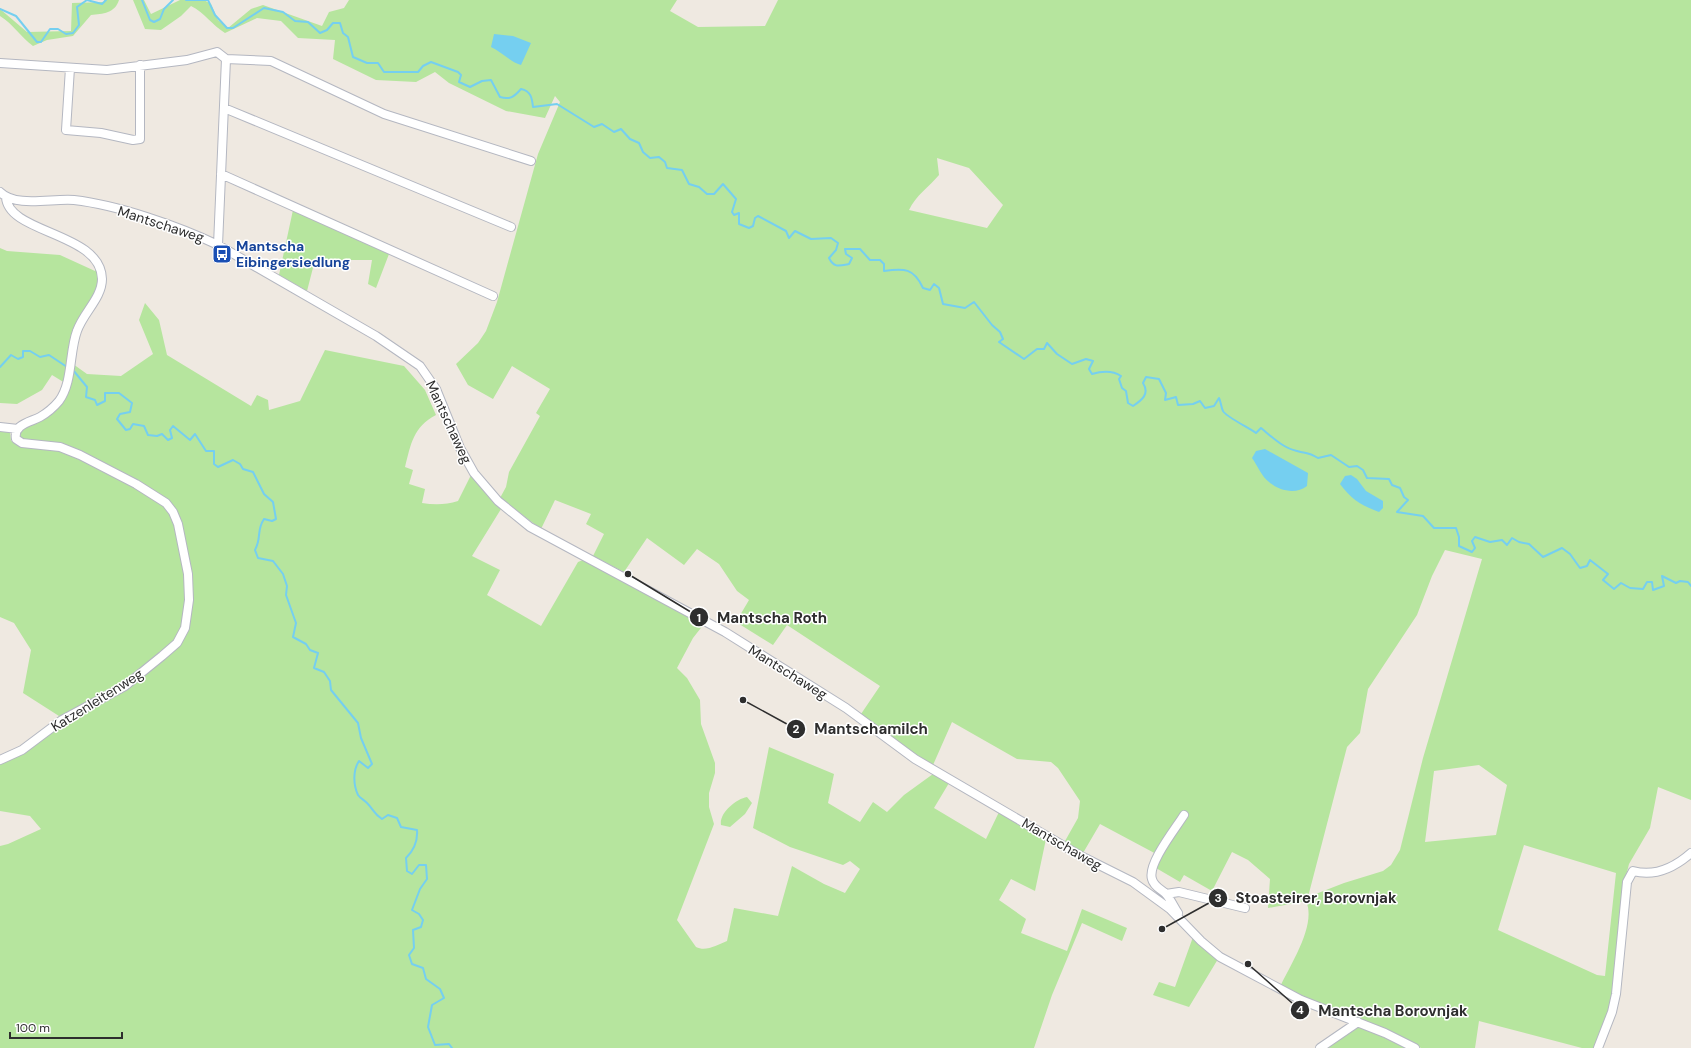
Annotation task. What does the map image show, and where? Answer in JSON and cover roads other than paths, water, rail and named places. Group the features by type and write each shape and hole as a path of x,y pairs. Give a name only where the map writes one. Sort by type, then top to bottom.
{"street":[{"path":"0,63 107,70 187,60 217,52 226,60 271,61 384,114 531,161"},
{"path":"218,244 226,60"},
{"path":"70,68 66,130 101,133 133,140 140,138 140,65"},
{"path":"224,108 511,227"},
{"path":"221,174 493,296"},
{"path":"0,427 18,429 25,423 42,416 57,403 64,391 78,327 100,287 102,279 100,268 90,255 73,243 13,214 2,195"},
{"name":"Mantschaweg","path":"2,195 18,200 73,200 97,204 181,229 218,244 376,336 420,366 436,388 460,448 474,473 498,501 530,527 725,632 846,708 915,759 1081,856 1133,882 1170,909 1215,953 1245,971 1301,1000 1385,1033 1415,1048"},
{"name":"Katzenleitenweg","path":"0,760 22,750 62,720 119,689 162,656 181,636 187,621 189,600 188,574 178,524 173,512 166,503 136,484 74,452 53,446 19,442 15,437 18,429"},
{"path":"1184,814 1152,867 1151,878 1155,885 1166,894 1186,925"},
{"path":"1598,1048 1612,1012 1616,994 1627,882 1633,871 1649,874 1657,873 1672,866 1691,853"},
{"path":"1133,882 1155,885"},
{"path":"1166,894 1179,892 1245,908"},
{"path":"1320,1048 1358,1022"}],"water":[{"path":"494,34 513,36 531,43 521,65 513,62 491,47"},
{"path":"1265,449 1308,473 1307,486 1303,489 1288,491 1278,488 1266,480 1252,458 1256,451"},
{"path":"1351,475 1357,479 1366,491 1383,501 1383,508 1379,512 1357,501 1340,484 1345,476"}],"waterway":[{"path":"0,9 16,16 37,42 41,42 50,29 58,29 66,34 73,33 79,25 77,7 87,0 102,4 106,0"},
{"path":"142,0 150,20 154,22 160,19 164,9 173,0"},
{"path":"186,0 208,0 215,15 227,28 233,28 264,8 283,12 295,21 308,22 320,33 327,30 333,23 340,23 343,33 348,37 353,57 367,63 378,63 384,72 418,72 423,66 431,62 458,72 461,75 459,82 470,87 482,81 491,80 500,97 512,97 521,89 529,93 533,107 557,104 594,127 602,124 614,132 621,129 630,139 639,143 643,152 650,158 659,157 665,162 667,168 682,170 689,184 699,187 707,194 714,194 723,184 736,199 732,212 734,215 739,213 739,224 749,228 753,226 755,218 758,216 786,231 789,238 795,231 811,239 831,238 838,243 836,250 829,258 837,266 849,264 852,258 846,254 845,249 860,249 870,260 880,260 884,264 884,271 908,271 916,276 923,288 930,290 934,284 939,288 943,304 965,308 974,302 992,325 1000,332 1003,339 999,342 1024,359 1037,349 1044,349 1047,343 1057,354 1072,364 1086,359 1093,361 1089,369 1092,374 1107,372 1121,376 1119,379 1122,388 1126,391 1128,403 1133,406 1142,399 1145,394 1146,390 1143,383 1146,377 1159,379 1166,393 1165,400 1176,397 1178,405 1193,404 1200,401 1205,408 1214,406 1219,398 1222,409 1225,413 1232,419 1256,433 1261,428 1278,442 1292,450 1318,458 1331,455 1349,467 1357,466 1363,470 1367,478 1389,479 1392,485 1400,488 1404,497 1408,500 1397,512 1423,516 1434,528 1456,528 1459,537 1459,546 1472,552 1475,548 1472,541 1475,537 1490,542 1502,540 1507,545 1512,538 1519,542 1529,544 1543,557 1562,548 1570,554 1580,568 1587,566 1590,560 1608,574 1603,580 1614,589 1621,583 1630,588 1643,589 1647,582 1652,582 1653,590 1664,586 1662,576 1676,583 1680,581 1688,582 1691,586"},
{"path":"0,367 11,355 18,359 23,357 23,351 30,351 40,357 49,355 67,367"},
{"path":"73,370 87,387 86,397 95,400 97,405 105,401 105,393 119,393 132,403 130,412 120,414 117,419 126,430 130,429 133,424 144,426 148,435 157,436 162,434 168,440 172,438 170,430 173,426 190,440 195,434 206,451 214,451 214,464 218,467 233,460 240,464 243,469 253,472 264,494 273,502 276,519 272,521 264,519 260,527 255,550 258,558 273,561 283,574 287,586 286,595 296,623 293,637 306,644 310,650 318,653 314,668 324,672 330,681 331,690 358,723 361,738 372,764 368,768 359,761 357,765 354,777 358,795 382,819 388,815 397,818 401,827 417,830 415,846 406,858 407,871 412,874 419,865 426,865 427,879 420,889 412,910 419,914 423,920 421,927 413,930 414,948 409,955 412,964 423,968 426,979 440,989 444,998 432,1005 428,1027 435,1045 449,1044 452,1048"}],"place":[{"name":"Mantscha Eibingersiedlung","path":"222,254"},
{"name":"Mantscha Roth","path":"628,574"},
{"name":"Mantschamilch","path":"743,700"},
{"name":"Stoasteirer, Borovnjak","path":"1162,929"},
{"name":"Mantscha Borovnjak","path":"1248,964"}]}
